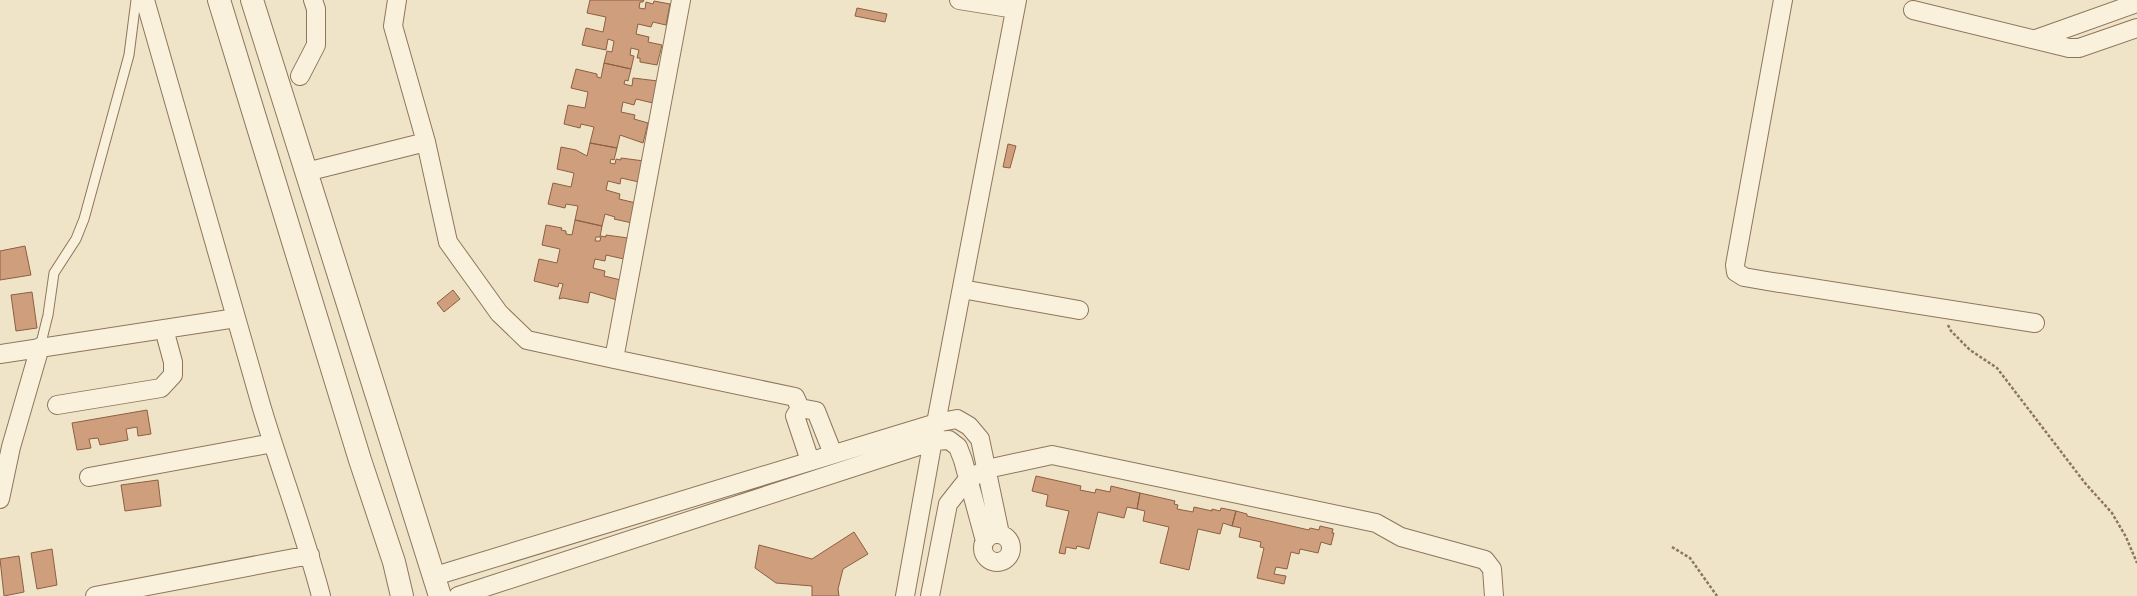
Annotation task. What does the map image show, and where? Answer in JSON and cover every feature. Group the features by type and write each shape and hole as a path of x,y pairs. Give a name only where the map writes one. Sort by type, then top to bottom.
{"street":[{"path":"145,0 236,318 273,443 310,555 320,596"},
{"path":"219,0 360,460 394,562 402,596"},
{"path":"252,0 438,586 810,461 936,423 957,419 969,426 980,439 986,469 993,538 967,480 963,460 958,447 949,440 934,441 458,596"},
{"path":"300,76 316,45 316,9 313,0"},
{"path":"397,0 393,26 426,142 448,242 499,313 527,340 795,397 800,408"},
{"path":"614,358 681,0"},
{"path":"905,596 934,441 936,423 1016,4 959,0"},
{"path":"1783,0 1735,265 1736,272 1744,277 1767,281 2035,323"},
{"path":"2036,39 2137,2"},
{"path":"1912,10 2069,48 2078,48 2137,28"},
{"path":"306,172 426,142"},
{"path":"962,289 1079,310"},
{"path":"0,354 236,318"},
{"path":"57,405 161,388 173,375 173,362 164,329"},
{"path":"0,499 11,447 40,347"},
{"path":"800,408 816,411 833,454"},
{"path":"800,408 795,416 810,461"},
{"path":"89,477 273,443"},
{"path":"930,596 948,504 967,480 986,469 1052,455 1376,523 1401,537 1485,560 1492,569 1494,596"},
{"path":"95,596 310,555"}],"lane":[{"path":"40,347 48,315 54,273 76,239 84,219 129,55 136,0"}],"path":[{"path":"1951,309 1948,323 1951,331 1970,350 1997,368 2085,483 2112,513 2126,537 2137,563"},
{"path":"1672,547 1690,558 1717,596"}],"building":[{"path":"590,0 644,0 643,2 640,2 639,8 645,9 646,2 653,4 654,1 670,4 666,25 653,22 651,27 638,24 636,34 649,37 648,42 662,45 657,65 640,62 640,58 637,58 639,50 631,48 630,55 634,56 631,69 604,63 607,51 612,52 614,41 608,39 606,50 582,45 586,28 603,32 606,17 587,13"},
{"path":"857,8 887,14 885,22 855,16"},
{"path":"604,63 631,69 628,81 625,80 624,84 632,86 633,78 658,81 653,103 636,99 634,105 623,102 621,112 635,115 634,119 648,123 643,143 620,135 617,148 590,143 594,127 581,124 580,128 564,124 568,105 585,108 588,92 571,88 576,69 597,74 597,77 601,78"},
{"path":"590,143 617,148 614,160 611,159 610,163 615,164 616,159 621,160 621,158 644,161 639,182 621,178 620,184 608,181 606,190 620,194 619,199 636,203 632,223 614,219 615,217 605,214 602,226 575,220 578,206 566,204 565,208 548,204 553,183 571,187 574,173 557,169 561,147 576,150 587,156"},
{"path":"1008,144 1016,146 1010,168 1003,167"},
{"path":"575,220 602,226 600,237 596,237 595,241 600,241 601,236 606,237 606,235 628,238 624,259 606,255 605,261 595,259 593,268 605,271 604,276 621,280 617,300 590,292 588,303 563,298 559,299 563,284 559,283 558,287 534,281 539,259 557,263 560,249 542,245 546,225 562,228 561,230 566,231 566,234 572,235"},
{"path":"25,246 31,275 0,280 0,251"},
{"path":"453,290 460,299 444,312 437,303"},
{"path":"32,292 37,328 16,331 11,295"},
{"path":"147,410 151,434 138,436 137,427 126,429 128,440 100,445 98,438 89,439 91,448 77,450 72,423"},
{"path":"1036,476 1081,486 1080,490 1095,493 1096,489 1110,492 1111,486 1140,493 1137,509 1127,507 1124,518 1098,512 1089,549 1077,546 1076,549 1066,547 1065,554 1059,553 1069,511 1046,506 1048,495 1032,491"},
{"path":"158,480 161,506 125,511 121,485"},
{"path":"1140,493 1175,501 1174,504 1178,505 1177,509 1193,512 1194,507 1212,511 1212,509 1220,511 1221,508 1236,511 1232,526 1223,523 1220,534 1198,529 1189,570 1160,563 1169,527 1143,521 1145,511 1137,509"},
{"path":"1236,511 1247,514 1247,516 1309,530 1310,528 1319,530 1320,526 1333,529 1332,533 1334,533 1331,545 1321,542 1318,553 1300,549 1299,554 1291,552 1287,569 1276,567 1274,574 1286,576 1284,584 1257,578 1264,548 1260,547 1261,542 1239,537 1241,528 1232,526"},
{"path":"854,532 868,554 843,569 838,589 839,596 812,596 812,586 776,583 755,568 759,545 812,559"},
{"path":"52,549 57,585 37,589 31,553"},
{"path":"19,556 24,592 4,596 0,559"}]}
